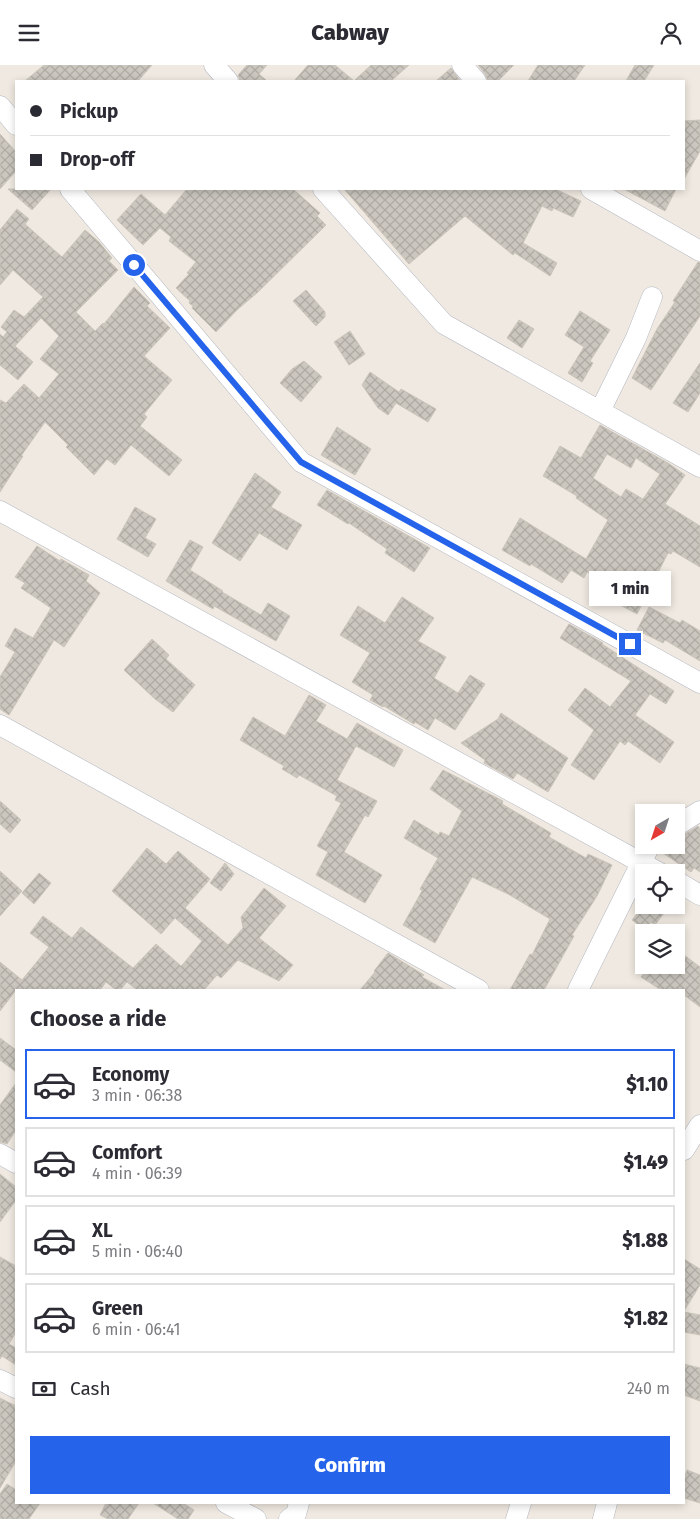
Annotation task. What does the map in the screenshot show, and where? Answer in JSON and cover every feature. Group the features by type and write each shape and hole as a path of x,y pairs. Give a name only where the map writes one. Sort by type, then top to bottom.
{"street":[{"path":"214,65 227,80"},
{"path":"462,65 475,80"},
{"path":"0,106 15,124"},
{"path":"71,190 301,462 700,683"},
{"path":"324,190 444,325 700,467"},
{"path":"593,190 700,251"},
{"path":"600,411 636,338 652,297"},
{"path":"0,511 635,847"},
{"path":"0,725 477,989"},
{"path":"685,820 700,811"},
{"path":"578,989 646,854"},
{"path":"685,886 700,895"},
{"path":"685,1148 700,1125"},
{"path":"0,1154 15,1162"},
{"path":"0,1380 15,1388"},
{"path":"228,1504 256,1519"},
{"path":"516,1519 521,1504"},
{"path":"603,1519 607,1504"}],"building":[{"path":"44,65 152,65 139,80 26,80"},
{"path":"247,65 267,65 259,74 266,80 240,80 238,75"},
{"path":"308,65 335,65 353,80 295,80"},
{"path":"371,65 409,65 392,80 355,80"},
{"path":"478,65 514,65 499,80 488,80"},
{"path":"538,65 585,65 575,80 529,80"},
{"path":"635,65 654,65 645,80 627,80"},
{"path":"451,68 459,80 437,80"},
{"path":"700,120 700,151 685,177 685,121"},
{"path":"0,134 15,151 15,172 0,189"},
{"path":"8,189 50,190 32,210"},
{"path":"186,190 294,190 320,213 317,216 326,225 216,332 192,308 193,306 189,303 190,301 176,288 189,274 187,273 196,262 169,241 171,237 160,228 143,245 117,220 141,194 165,215"},
{"path":"345,190 557,190 581,201 573,217 553,208 552,211 542,206 523,243 557,263 550,276 515,253 513,255 465,216 409,264"},
{"path":"626,190 676,190 665,211"},
{"path":"17,209 29,219 25,224 62,257 85,230 99,242 112,258 109,261 118,270 76,312 95,331 104,324 134,287 150,303 147,306 170,328 144,356 172,380 144,414 147,417 140,426 182,460 169,476 131,445 115,465 107,459 94,475 66,447 68,445 45,422 21,456 23,456 0,492 0,400 6,403 24,384 39,398 59,374 40,359 59,336 41,318 15,346 33,362 18,380 0,365 0,334 3,337 7,332 1,327 14,310 24,317 43,297 13,270 0,285 0,230"},
{"path":"698,262 700,263 700,316 651,390 632,378 657,329"},
{"path":"306,290 325,312 325,317 316,326 293,301"},
{"path":"580,311 610,330 590,361 593,363 582,382 568,373 584,347 565,335"},
{"path":"519,320 534,329 522,348 507,338"},
{"path":"350,331 365,354 349,365 334,342"},
{"path":"304,361 322,377 301,402 280,383 292,369"},
{"path":"700,363 700,393 688,412 673,403"},
{"path":"370,372 399,392 401,389 436,409 428,422 396,403 388,415 378,408 362,385"},
{"path":"600,425 668,463 685,475 665,504 700,526 700,567 673,551 671,554 668,553 637,614 609,599 615,587 587,572 584,578 571,570 562,583 531,564 530,566 502,550 520,518 586,559 608,520 576,498 577,496 543,476 560,446 581,458","holes":["607,454 631,468 636,458 660,474 643,499 626,489 621,497 593,478"]},
{"path":"337,427 371,449 355,475 321,455"},
{"path":"255,473 281,492 271,507 302,525 287,550 259,533 240,561 212,543"},
{"path":"327,490 430,548 414,572 385,553 387,549 349,523 317,505"},
{"path":"135,507 156,519 145,538 156,544 148,557 117,539"},
{"path":"190,540 203,547 190,570 261,615 268,603 290,616 276,641 214,606 213,609 166,581"},
{"path":"37,546 60,561 61,559 89,575 86,581 100,593 64,647 54,640 9,715 0,709 0,677 15,652 5,646 15,628 33,638 51,608 21,588 25,583 15,577"},
{"path":"402,597 434,618 418,641 446,657 434,678 458,693 470,675 485,684 455,730 435,718 428,730 415,722 414,724 370,700 373,695 352,682 370,653 340,635 358,606 385,623"},
{"path":"649,607 680,623 682,620 700,631 700,661 665,640 663,643 637,630"},
{"path":"569,624 603,643 674,691 666,704 650,694 635,715 674,742 660,763 628,741 625,745 620,741 594,780 571,765 594,730 568,710 585,688 610,707 631,681 560,638"},
{"path":"152,639 169,655 166,659 195,685 173,712 155,699 124,670"},
{"path":"309,695 326,705 316,721 347,739 357,723 403,750 394,767 356,746 337,780 377,801 368,817 365,815 344,852 382,875 365,903 316,875 328,852 317,846 341,803 335,800 337,796 299,775 297,778 282,769 284,766 240,740 253,717 285,736"},
{"path":"501,713 568,758 548,792 517,773 513,779 484,763 485,760 461,743 498,719"},
{"path":"443,770 503,801 502,804 551,833 549,837 586,858 588,854 612,865 597,896 572,935 574,936 545,989 511,989 530,954 532,955 550,919 508,894 472,877 435,943 403,925 422,891 420,889 438,858 404,838 414,820 439,835 440,832 449,836 462,811 430,789"},
{"path":"0,801 21,820 10,833 0,824"},
{"path":"698,826 700,829 700,872 694,868 691,872 685,868 685,864 679,864 664,854 685,854 685,834"},
{"path":"147,848 166,864 178,851 210,879 185,908 228,945 243,928 241,917 264,888 286,906 259,938 293,965 279,981 238,960 221,978 217,975 205,989 136,989 127,982 121,989 115,989 106,982 101,989 15,989 0,1011 0,962 22,980 49,947 30,933 43,916 72,938 81,927 133,968 156,944 181,966 202,941 175,918 161,934 112,891"},
{"path":"225,863 234,874 221,891 210,883"},
{"path":"0,871 22,891 0,916"},
{"path":"39,873 51,883 34,904 22,893"},
{"path":"637,914 663,914 656,924 651,922 650,924 637,924 632,920"},
{"path":"388,953 424,975 422,977 443,989 361,989"},
{"path":"685,956 700,967 700,1007 685,996 685,989 659,989 641,977 643,974 685,974"},
{"path":"0,1038 15,1049 15,1071 0,1060"},
{"path":"15,1084 15,1132 7,1144 0,1142 0,1105"},
{"path":"0,1174 15,1186 15,1201 0,1222"},
{"path":"0,1257 15,1265 15,1334 9,1344 15,1347 15,1364 2,1356 0,1359"},
{"path":"685,1260 700,1269 700,1285 685,1309"},
{"path":"685,1312 700,1315 700,1335 685,1332"},
{"path":"685,1364 700,1368 700,1401 685,1395"},
{"path":"0,1398 15,1406 15,1463 0,1488"},
{"path":"687,1470 700,1475 700,1503 685,1498 685,1476"},
{"path":"7,1484 15,1489 15,1504 39,1504 29,1519 0,1519 0,1494"},
{"path":"106,1504 138,1504 128,1519 108,1519 100,1515"},
{"path":"155,1504 185,1504 194,1510 188,1519 178,1519"}],"route":[{"path":"134,265 301,462 630,644"}]}
